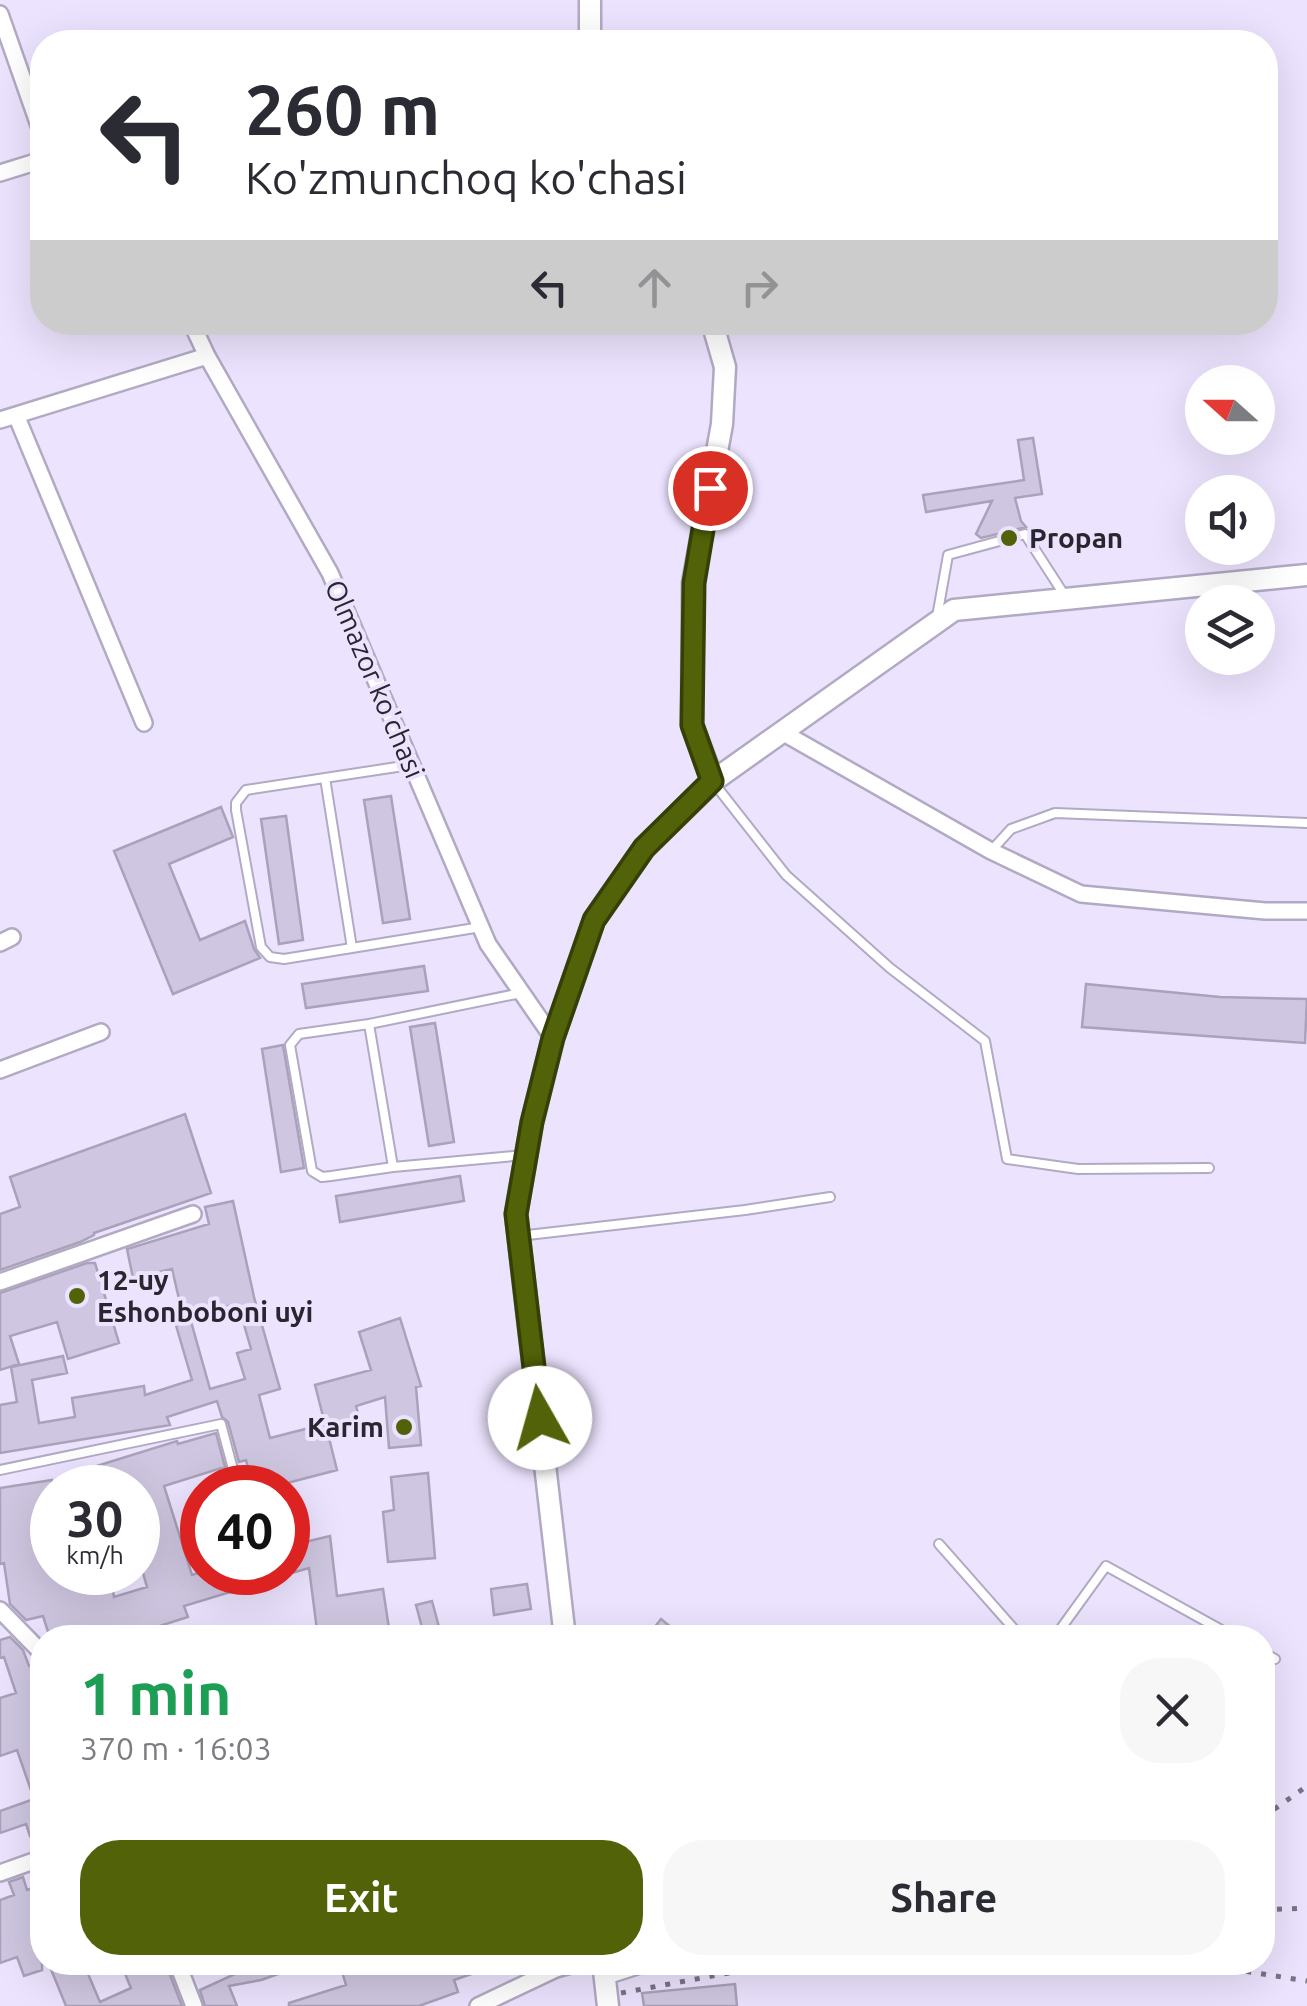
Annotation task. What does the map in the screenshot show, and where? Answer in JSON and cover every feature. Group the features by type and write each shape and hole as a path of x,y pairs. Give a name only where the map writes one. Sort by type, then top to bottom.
{"street":[{"path":"590,0 590,30"},
{"path":"0,14 30,100"},
{"path":"0,173 30,164"},
{"name":"Olmazor ko'chasi","path":"197,335 330,573 488,944 553,1038"},
{"path":"712,781 692,725 694,583 722,424 726,368 716,335"},
{"path":"144,722 8,417 207,356"},
{"path":"564,1625 516,1214 553,1038 594,920 644,848 712,781 954,610 1307,575"},
{"path":"782,732 991,851 1081,894 1265,911 1307,911"},
{"path":"0,1070 102,1032"},
{"path":"0,1282 193,1214"},
{"path":"0,1610 30,1641"},
{"path":"0,1873 30,1862"},
{"path":"182,1975 194,2006"},
{"path":"478,2006 543,1975"},
{"path":"604,1975 608,2006"}],"lane":[{"path":"936,622 948,556 1025,534 1068,600"},
{"path":"410,765 246,790 236,803 236,810 261,947 270,957 284,959 480,926"},
{"path":"325,778 352,948"},
{"path":"712,781 786,875 890,968 985,1041 1007,1159 1078,1168 1209,1168"},
{"path":"991,851 1011,828 1056,813 1307,823"},
{"path":"522,993 299,1034 290,1045 312,1171 316,1175 526,1155"},
{"path":"369,1024 393,1167"},
{"path":"519,1236 830,1197"},
{"path":"0,1470 221,1424 232,1465"},
{"path":"939,1544 1011,1625"},
{"path":"1063,1625 1106,1566 1213,1625"}],"building":[{"path":"1033,438 1042,494 1015,498 1026,527 981,538 976,534 992,501 926,512 923,495 1024,480 1018,440"},
{"path":"391,796 410,919 383,923 364,800"},
{"path":"221,807 233,837 169,864 200,940 245,921 260,958 173,994 114,851"},
{"path":"286,816 303,940 279,944 261,819"},
{"path":"424,966 428,991 306,1008 302,984"},
{"path":"1086,984 1220,997 1307,999 1305,1043 1082,1027"},
{"path":"435,1023 454,1142 429,1146 410,1027"},
{"path":"283,1045 304,1168 281,1172 262,1049"},
{"path":"185,1114 211,1193 0,1270 0,1214 20,1207 10,1177"},
{"path":"460,1176 464,1201 340,1222 336,1196"},
{"path":"233,1201 280,1389 259,1395 270,1438 325,1424 315,1385 371,1370 359,1332 400,1318 421,1386 416,1387 421,1445 389,1448 385,1397 356,1406 362,1429 329,1438 337,1470 310,1477 310,1465 239,1462 228,1422 217,1401 167,1417 170,1425 0,1453 0,1405 17,1402 11,1367 63,1356 67,1373 32,1380 39,1423 75,1417 72,1398 144,1386 145,1395 192,1380 175,1322 190,1318 210,1389 245,1379 237,1353 251,1349 238,1304 183,1316 172,1269 133,1278 127,1249 209,1224 205,1207"},
{"path":"95,1263 119,1343 68,1359 57,1322 10,1336 19,1364 0,1370 0,1293"},
{"path":"216,1433 224,1465 180,1465 180,1481 164,1486 180,1537 180,1595 220,1595 184,1606 188,1617 163,1625 46,1625 43,1616 26,1620 10,1604 4,1563 0,1564 0,1488 30,1483 30,1595 160,1595 160,1465 100,1465 177,1441 178,1444"},
{"path":"428,1473 435,1558 388,1562 383,1512 394,1510 391,1477"},
{"path":"330,1536 337,1596 383,1589 388,1625 316,1625 310,1541"},
{"path":"527,1584 531,1609 494,1615 491,1589"},
{"path":"432,1601 438,1625 421,1625 416,1605"},
{"path":"10,1637 23,1650 30,1666 30,1787 17,1750 0,1756 0,1698 16,1693 4,1657 0,1658 0,1640"},
{"path":"30,1800 30,1836 26,1824 0,1833 0,1811"},
{"path":"23,1877 27,1890 30,1889 30,1974 24,1976 17,1957 0,1963 0,1900 14,1895 9,1882"},
{"path":"53,1975 89,1975 100,2002 131,1988 126,1975 170,1975 182,2006 66,2006"},
{"path":"233,1975 275,1975 229,1986 237,2006 205,2006 200,1990"},
{"path":"343,1975 468,1975 454,1980 458,1992 419,2006 289,2006 346,1985"},
{"path":"735,1984 737,2006 644,2006 642,1993"}],"railway":[{"path":"1275,1809 1307,1786"},
{"path":"1275,1909 1307,1908"},
{"path":"621,1993 718,1975"},
{"path":"1269,1975 1307,1981"}],"place":[{"name":"Propan","path":"1009,538"},
{"name":"12-uy Eshonboboni uyi","path":"77,1296"},
{"name":"Karim","path":"404,1427"}],"route":[{"path":"540,1418 516,1214 532,1122 553,1038 594,920 644,848 712,781 692,725 694,583 710,488"}]}
